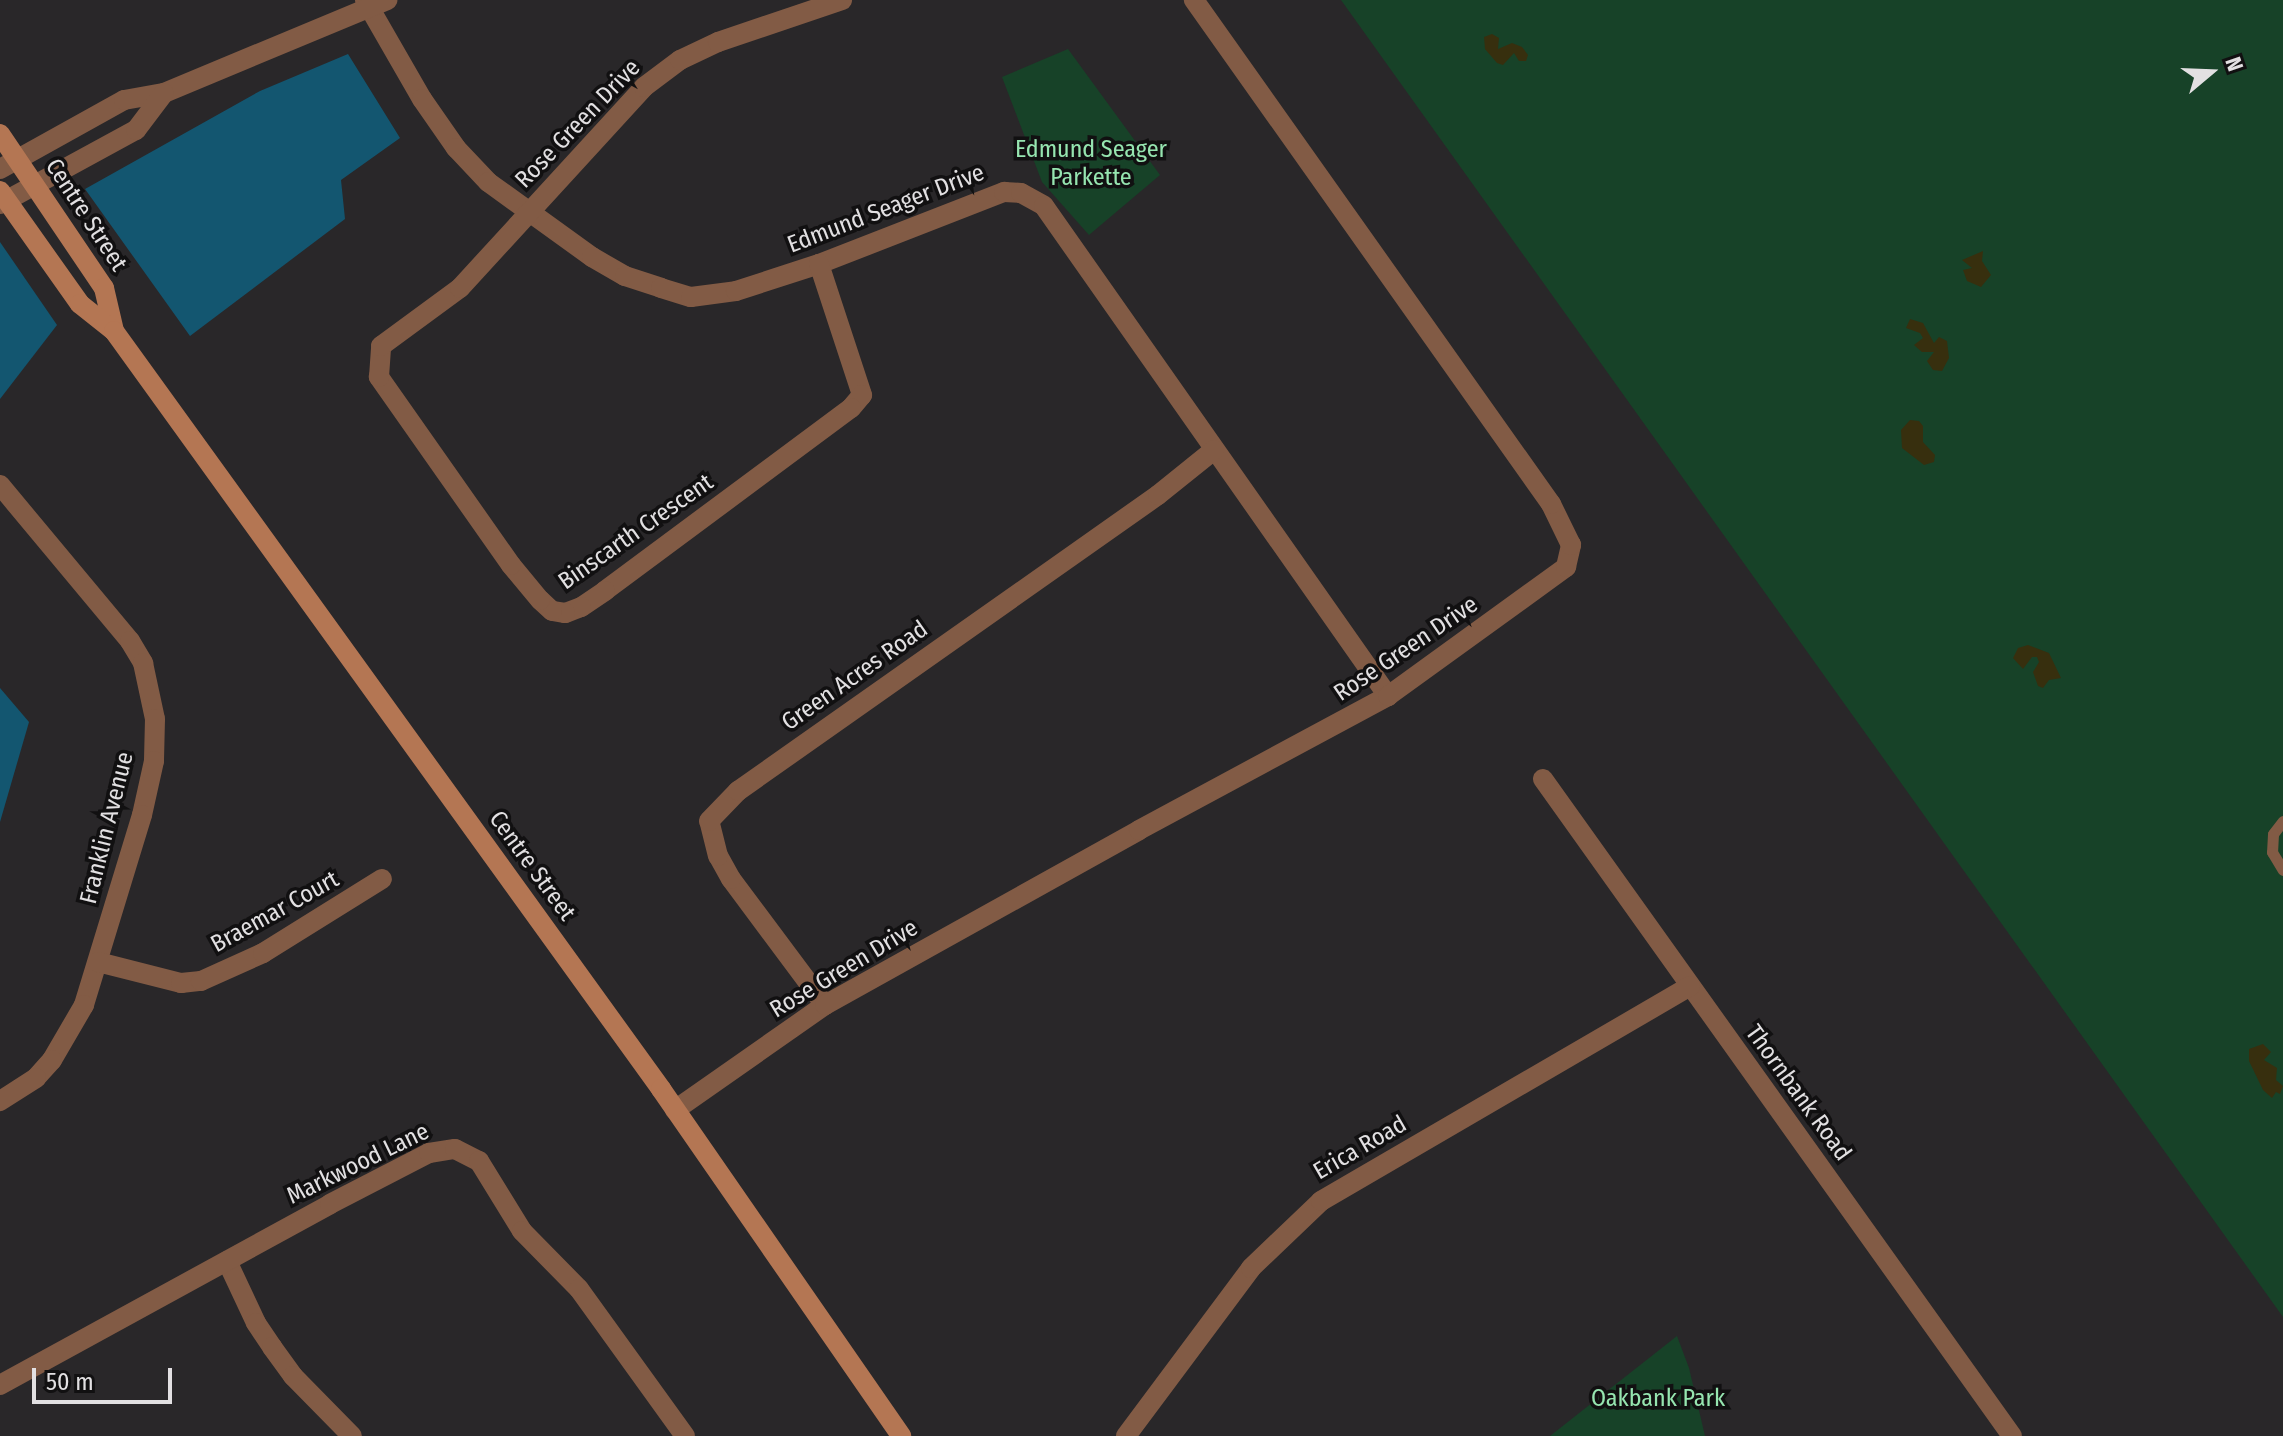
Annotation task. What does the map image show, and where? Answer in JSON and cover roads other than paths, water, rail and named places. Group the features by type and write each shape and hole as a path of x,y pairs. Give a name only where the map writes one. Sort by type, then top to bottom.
{"main road":[{"name":"Centre Street","path":"0,134 9,164 37,187 104,288 114,331"},
{"name":"Centre Street","path":"2,199 80,304 114,331 675,1110 901,1436"}],"street":[{"name":"Rose Green Drive","path":"530,212 644,87 680,60 718,42 842,0"},
{"name":"Rose Green Drive","path":"675,1110 825,1005 1388,696 1545,586 1566,567 1571,545 1551,504 1499,426 1194,0"},
{"name":"Edmund Seager Drive","path":"374,2 422,99 456,148 488,182 550,229 625,276 691,297 736,291 819,264 1004,192 1021,193 1044,206 1388,696"},
{"path":"9,164 124,100 164,93 374,2"},
{"path":"2,199 37,187 136,130 164,93"},
{"name":"Binscarth Crescent","path":"530,212 460,288 381,346 377,362 379,377 391,396 511,565 552,611 565,613 581,607 605,591 851,408 862,395 819,264"},
{"name":"Green Acres Road","path":"825,1005 731,879 718,856 709,821 738,791 1158,495 1214,450"},
{"name":"Franklin Avenue","path":"0,485 130,641 143,663 152,690 154,761 142,815 98,962 75,1026 36,1078 0,1101"},
{"name":"Thornbank Road","path":"1543,779 2012,1436"},
{"name":"Braemar Court","path":"98,962 171,982 201,981 263,953 382,879"},
{"name":"Erica Road","path":"1126,1436 1251,1268 1321,1201 1690,986"},
{"name":"Markwood Lane","path":"0,1385 442,1148 463,1150 479,1161 522,1231 579,1289 685,1436"},
{"path":"227,1261 256,1323 272,1347 293,1376 352,1436"}],"lane":[{"path":"2283,821 2273,834 2272,852 2283,870"}],"water":[{"path":"348,54 400,138 341,180 345,219 190,336 85,189 260,91"},
{"path":"0,242 57,325 0,399"},
{"path":"0,688 29,722 0,822"}],"park label":[{"name":"Edmund Seager Parkette","path":"1091,164"},
{"name":"Oakbank Park","path":"1658,1399"}]}
